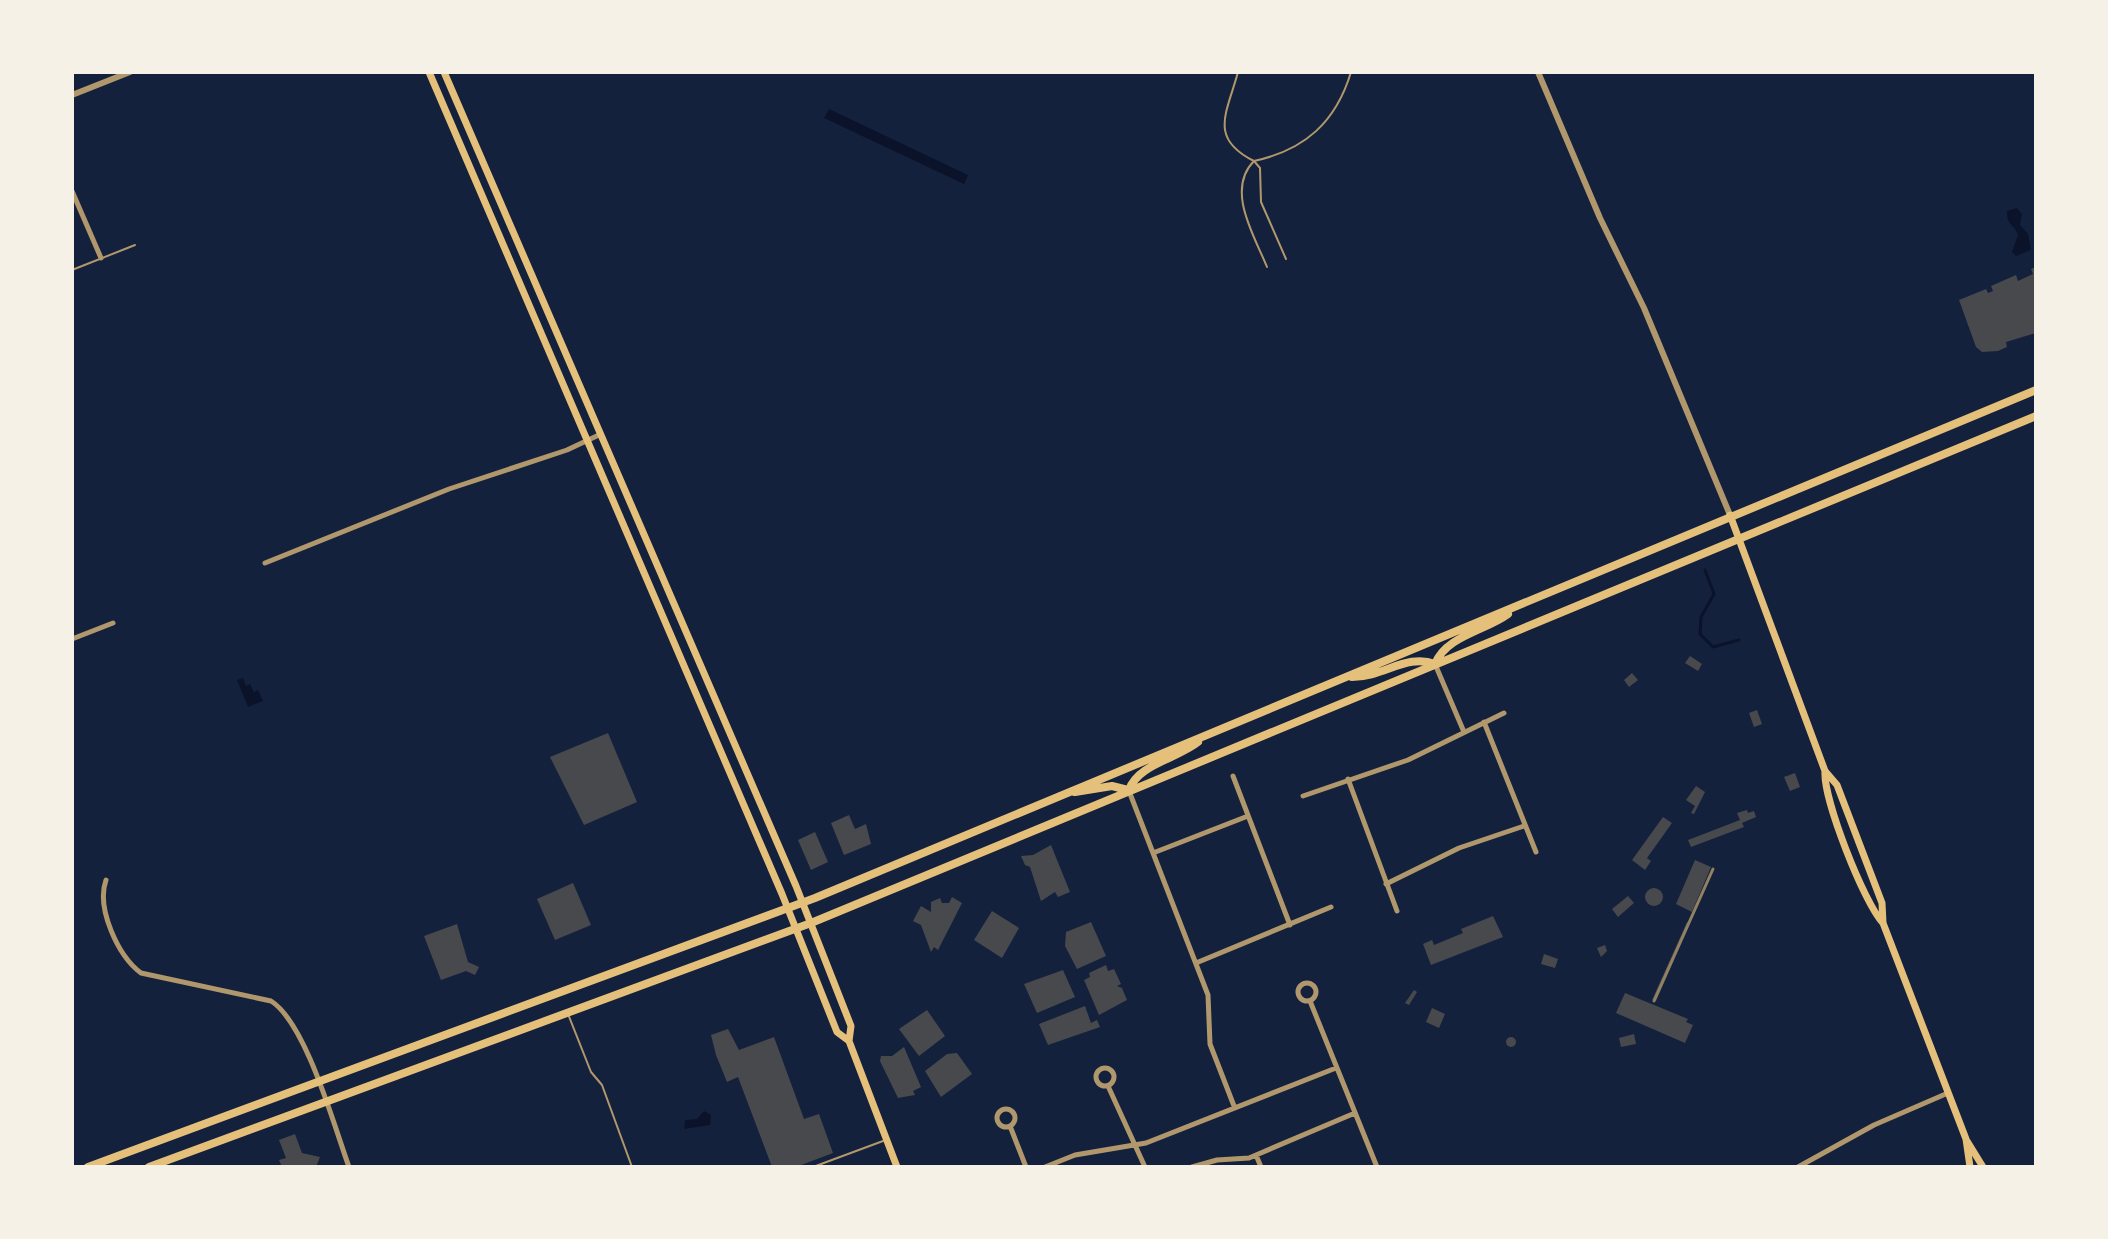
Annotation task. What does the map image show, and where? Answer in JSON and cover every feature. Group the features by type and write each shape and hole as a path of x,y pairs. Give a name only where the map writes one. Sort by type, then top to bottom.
{"main road":[{"path":"429,72 788,908 837,1032 849,1041"},
{"path":"444,72 803,903 851,1026 849,1041 897,1167"},
{"path":"470,167 483,162"},
{"path":"88,1167 803,903 2036,390"},
{"path":"149,1167 796,929 2036,416"},
{"path":"1730,515 1825,771 1837,785 1857,835 1882,903 1883,923 1966,1139 1970,1167"},
{"path":"1435,664 1446,645 1492,626 1518,606"},
{"path":"1347,677 1372,677 1414,659 1435,664"},
{"path":"1129,790 1138,774 1182,754 1205,736"},
{"path":"1825,771 1824,787 1834,814 1872,911 1883,923"},
{"path":"1069,792 1112,786 1129,790"},
{"path":"987,827 995,845"},
{"path":"1966,1139 1978,1154 1983,1167"}],"street":[{"path":"72,95 130,72"},
{"path":"1538,72 1600,218 1647,316 1730,515"},
{"path":"72,191 101,258"},
{"path":"265,563 601,434"},
{"path":"72,639 113,623"},
{"path":"1435,664 1464,732"},
{"path":"1303,796 1408,760 1504,713"},
{"path":"1484,722 1536,852"},
{"path":"1233,776 1290,925"},
{"path":"1348,779 1397,911"},
{"path":"1129,790 1208,995 1213,1056 1234,1106"},
{"path":"1153,853 1248,816"},
{"path":"1386,884 1459,848 1524,826"},
{"path":"106,880 101,894 104,907 122,952 133,967 147,976 252,996 279,1006 295,1028 349,1167"},
{"path":"1196,963 1331,907"},
{"path":"1310,1001 1377,1167"},
{"path":"1045,1167 1075,1155 1134,1146 1336,1068"},
{"path":"1108,1086 1145,1167"},
{"path":"1798,1167 1874,1125 1948,1093"},
{"path":"1192,1167 1256,1155 1355,1113"},
{"path":"1010,1126 1026,1167"},
{"path":"1256,1155 1261,1167"}],"lane":[{"path":"1238,72 1223,129 1227,142 1260,168 1261,202 1286,259"},
{"path":"1267,267 1242,211 1248,167 1254,161 1293,148 1332,118 1343,99 1351,72"},
{"path":"72,270 135,245"},
{"path":"568,1013 591,1072 602,1085 632,1167"},
{"path":"813,1167 887,1139"}],"water":[{"path":"829,109 968,175 964,184 824,118"},
{"path":"2017,208 2022,214 2020,225 2028,234 2031,250 2016,256 2012,252 2018,235 2009,222 2007,211"},
{"path":"243,678 246,686 250,684 254,692 258,690 263,701 248,707 237,680"},
{"path":"704,1111 711,1115 710,1125 684,1129 685,1120 697,1119"}],"building":[{"path":"2036,267 2036,333 2006,342 2007,347 1998,351 1982,352 1976,347 1959,300 1986,289 1988,293 1993,291 1991,286 2016,275 2018,281 2033,274 2031,269"},
{"path":"1690,656 1702,664 1698,671 1685,663"},
{"path":"1632,673 1638,680 1629,687 1624,680"},
{"path":"1757,710 1762,724 1754,727 1749,713"},
{"path":"608,733 637,802 584,825 550,757"},
{"path":"1795,773 1800,787 1790,791 1784,777"},
{"path":"1696,786 1705,792 1694,814 1691,813 1695,806 1686,800"},
{"path":"1747,810 1748,813 1754,811 1756,817 1742,823 1744,827 1691,847 1688,840 1740,820 1737,813"},
{"path":"849,815 855,829 866,824 871,844 844,855 831,823"},
{"path":"1663,817 1672,823 1647,858 1651,861 1645,870 1632,860"},
{"path":"815,832 828,862 811,870 798,840"},
{"path":"1051,845 1070,892 1058,897 1055,892 1041,901 1030,867 1025,865 1021,856 1033,855"},
{"path":"1695,860 1711,867 1692,912 1676,904"},
{"path":"573,883 591,925 555,940 537,899"},
{"path":"1650,888 1658,888 1663,897 1661,904 1650,906 1645,901 1645,893"},
{"path":"1628,896 1634,903 1618,917 1612,909"},
{"path":"952,897 962,903 938,950 934,947 931,952 921,925 913,921 921,906 931,912 931,902 940,898 942,903 949,903"},
{"path":"992,911 1019,928 1002,958 974,940"},
{"path":"1493,916 1503,937 1431,965 1423,944 1432,940 1434,945 1463,933 1461,929"},
{"path":"1091,922 1106,956 1077,969 1065,946 1066,932"},
{"path":"1687,922 1690,923 1656,1001 1652,1000"},
{"path":"457,924 468,962 479,967 475,975 466,971 441,980 424,936"},
{"path":"1605,945 1607,951 1601,957 1597,948"},
{"path":"1544,954 1558,959 1555,968 1541,964"},
{"path":"1106,965 1108,971 1114,969 1121,984 1117,986 1122,988 1127,1000 1099,1015 1084,980 1090,977 1089,973"},
{"path":"1063,970 1075,997 1037,1013 1024,984"},
{"path":"1414,990 1417,992 1409,1005 1405,1003"},
{"path":"1625,993 1688,1019 1686,1022 1693,1025 1685,1043 1616,1013"},
{"path":"1085,1006 1091,1023 1097,1020 1100,1027 1048,1045 1039,1024"},
{"path":"1432,1008 1445,1014 1439,1028 1426,1022"},
{"path":"927,1010 945,1036 919,1056 899,1029"},
{"path":"728,1029 739,1050 774,1037 804,1119 819,1114 833,1153 796,1167 772,1167 738,1077 727,1082 716,1055 711,1035"},
{"path":"1634,1034 1636,1044 1621,1047 1619,1038"},
{"path":"1511,1037 1516,1042 1511,1047 1506,1042"},
{"path":"904,1047 921,1087 913,1091 915,1095 898,1098 880,1061 881,1056 892,1056"},
{"path":"957,1053 972,1074 941,1097 925,1071 947,1054"},
{"path":"295,1134 302,1153 320,1157 316,1167 282,1167 279,1160 286,1158 279,1140"}],"waterway":[{"path":"1705,570 1714,594 1701,617 1700,634 1713,647 1739,640"}],"railway":[{"path":"1654,1001 1713,869"}]}
